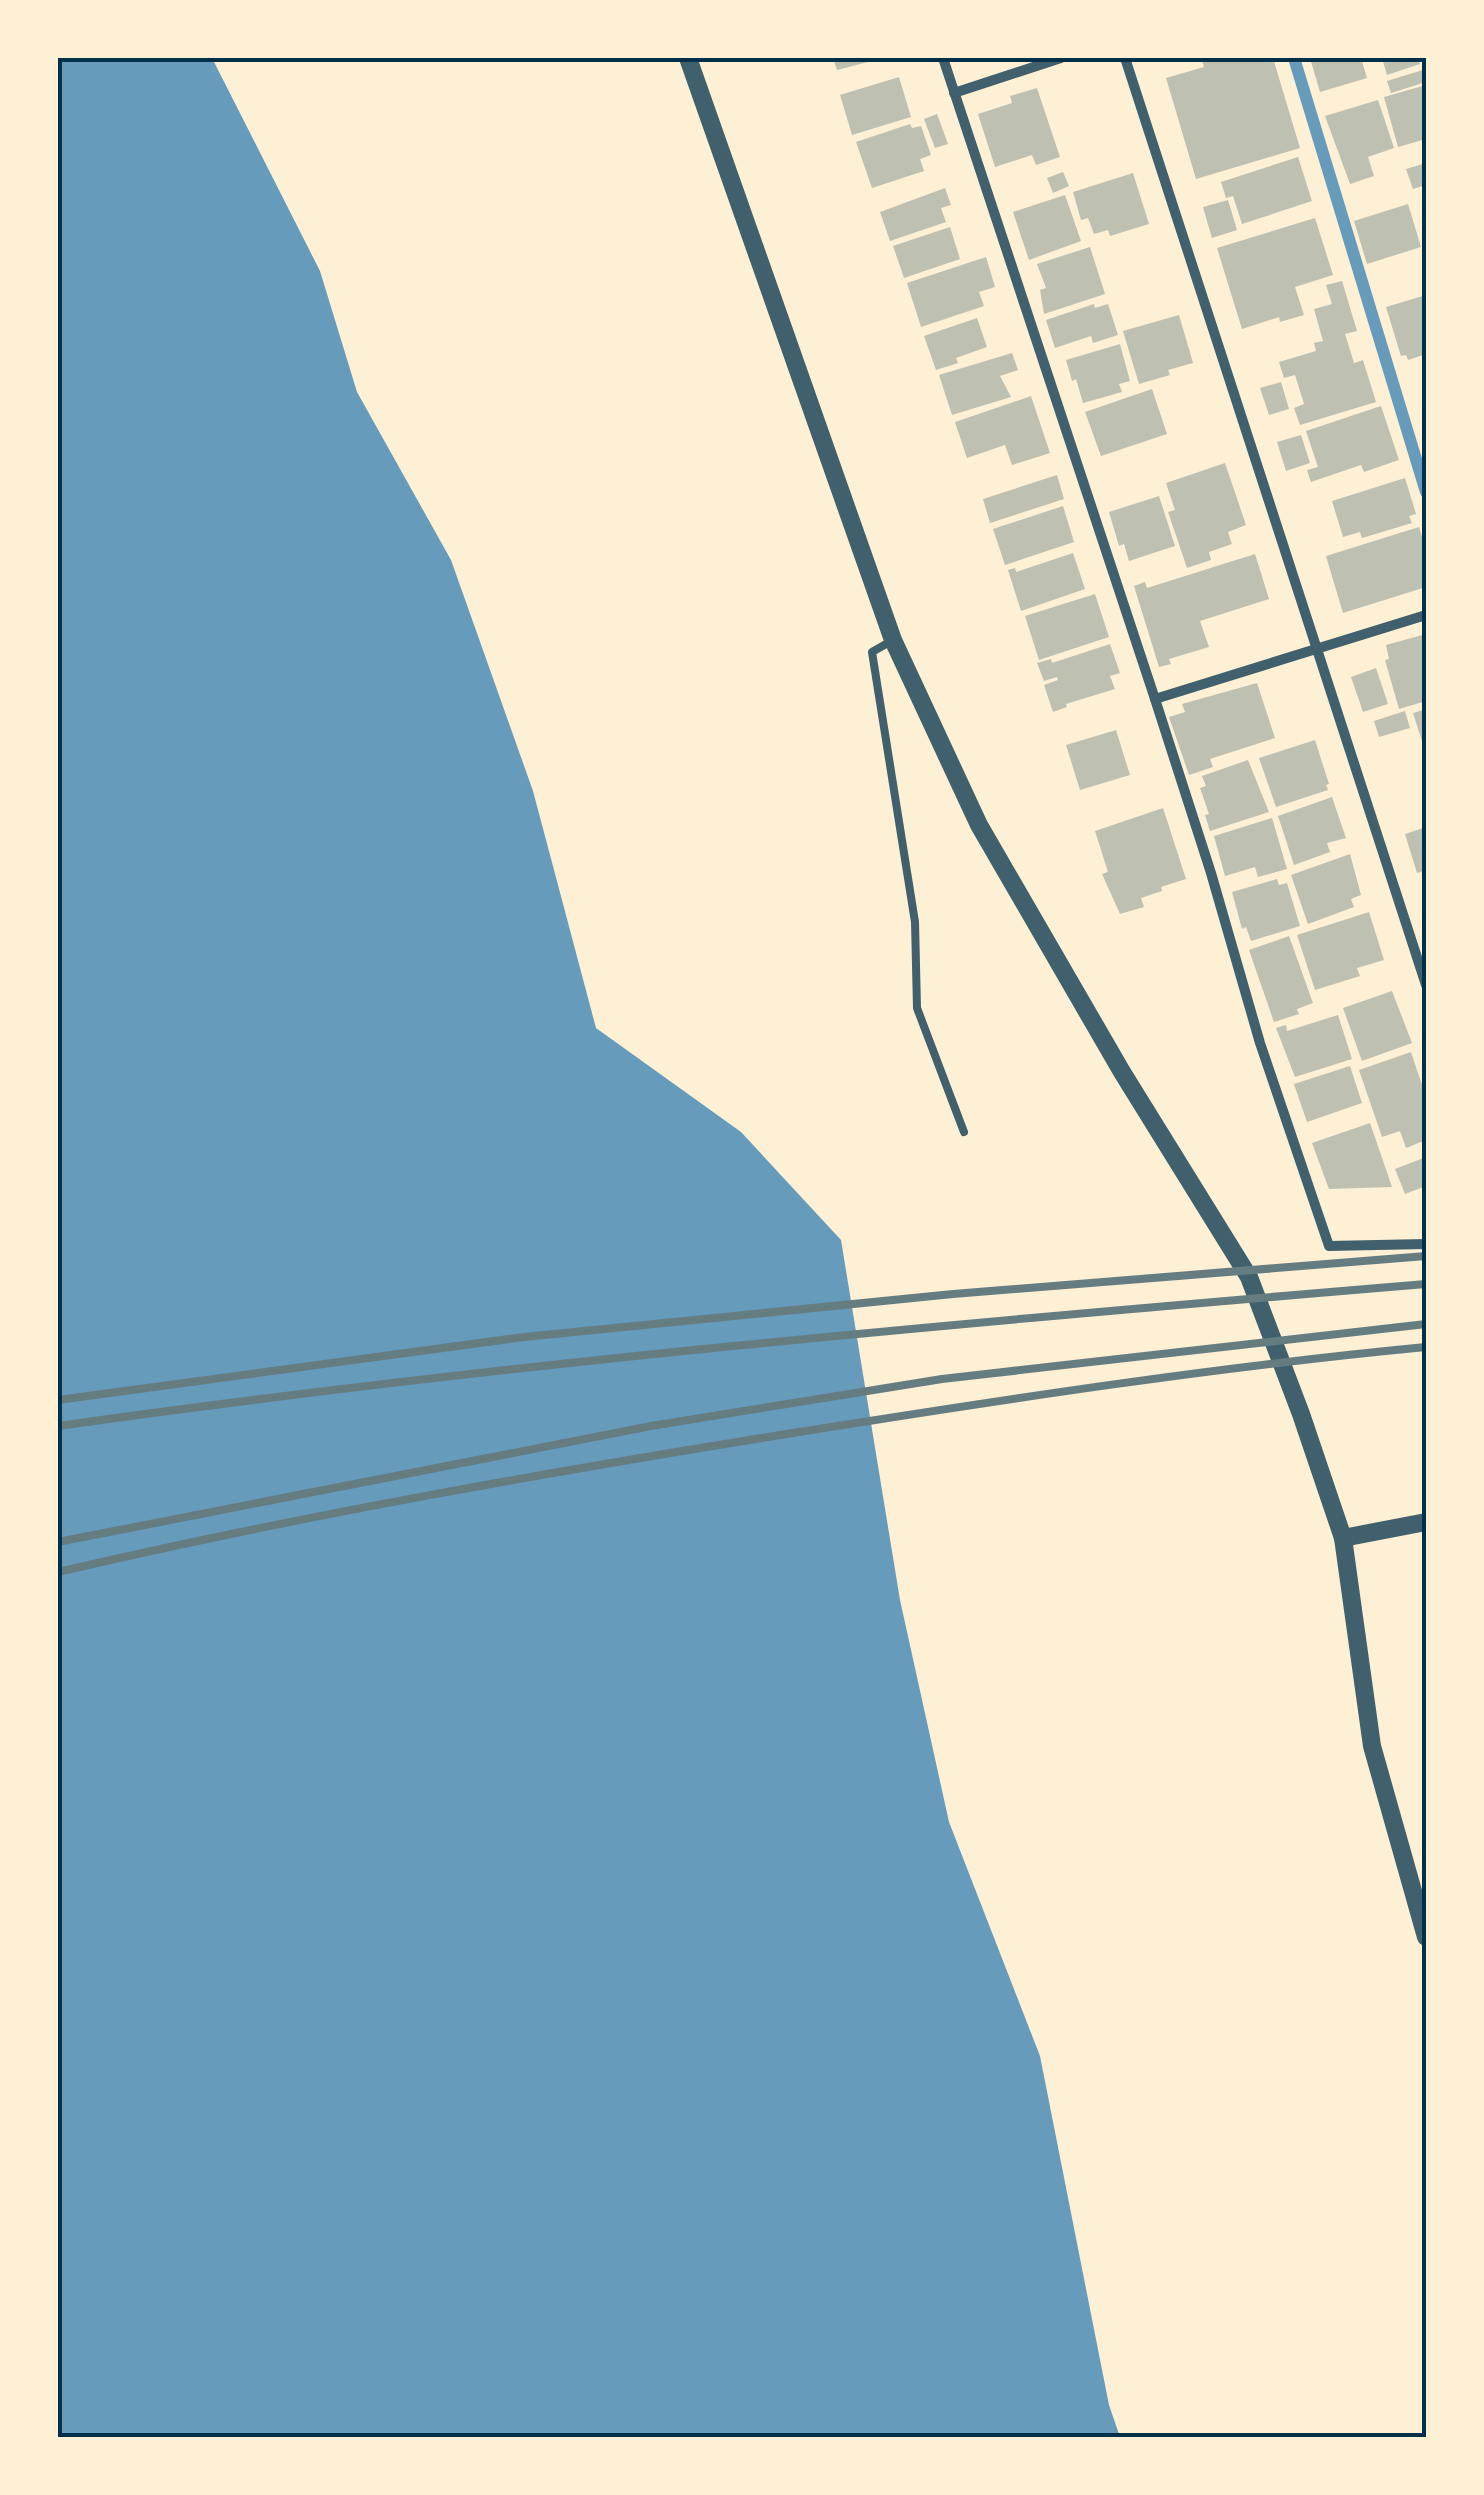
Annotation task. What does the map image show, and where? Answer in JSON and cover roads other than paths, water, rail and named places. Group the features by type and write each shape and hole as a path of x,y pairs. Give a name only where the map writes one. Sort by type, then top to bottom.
{"street":[{"path":"688,58 893,640 979,825 1122,1072 1249,1277 1343,1538 1372,1746 1426,1937"},
{"path":"943,58 1156,699 1212,873 1260,1043 1329,1246 1426,1244"},
{"path":"954,93 1061,58"},
{"path":"1126,58 1426,986"},
{"path":"1156,699 1426,615"},
{"path":"1343,1538 1426,1522"}],"lane":[{"path":"893,640 872,652 915,922 917,1008 964,1132"}],"water":[{"path":"58,58 212,58 320,271 357,392 451,560 533,791 596,1028 741,1132 841,1240 900,1600 949,1822 1040,2056 1109,2405 1120,2437 58,2437"}],"waterway":[{"path":"1294,58 1426,492"}],"railway":[{"path":"58,1400 524,1337 953,1294 1426,1256"},
{"path":"58,1426 570,1363 1426,1284"},
{"path":"58,1542 651,1426 942,1379 1426,1324"},
{"path":"58,1572 334,1513 706,1447 1112,1385 1426,1347"}]}
